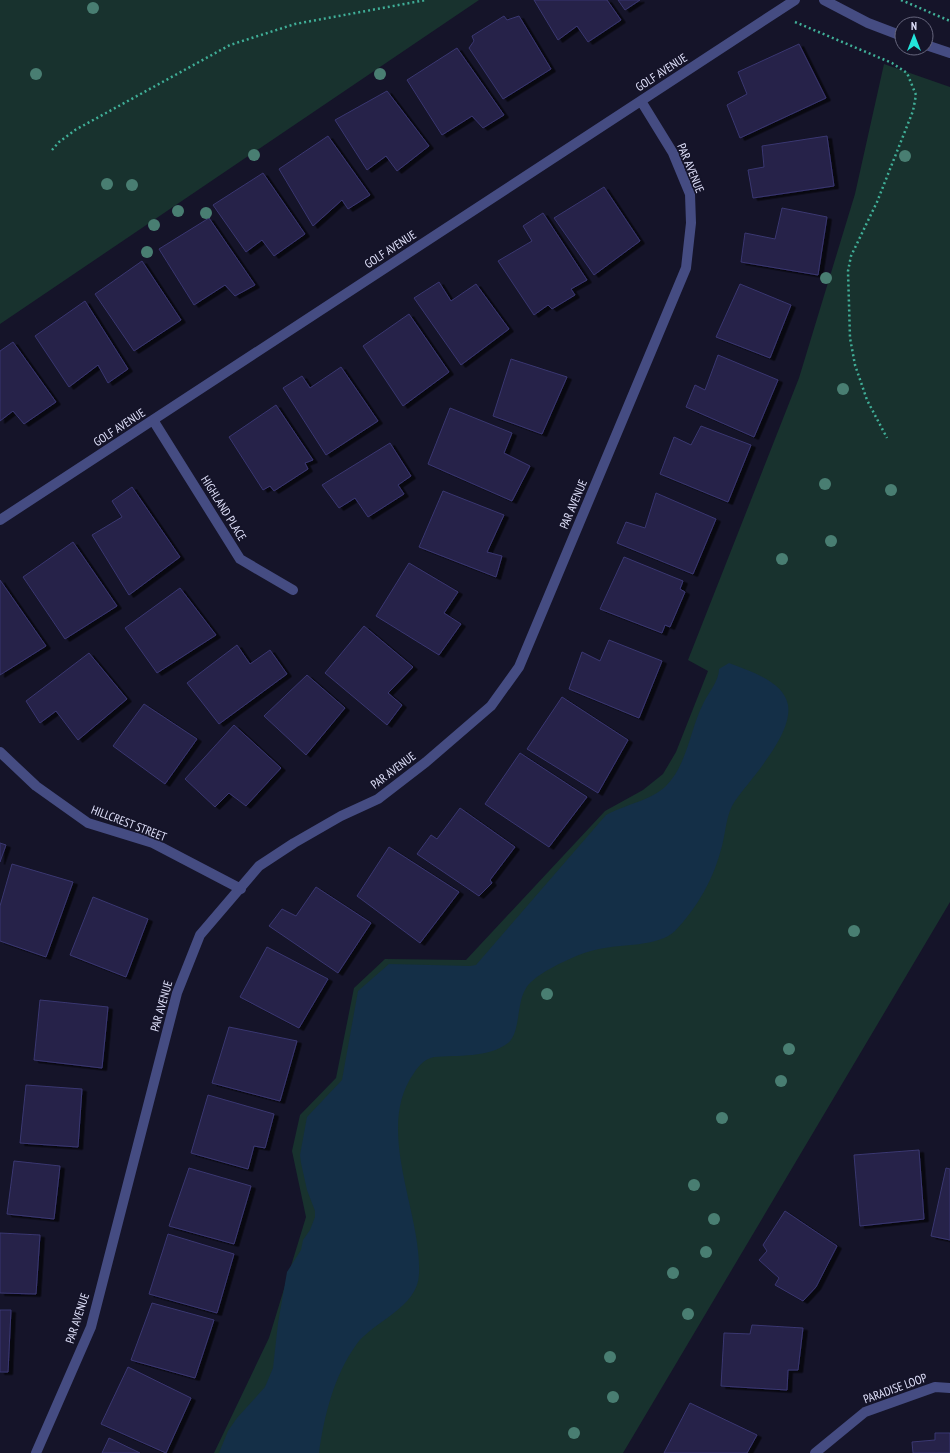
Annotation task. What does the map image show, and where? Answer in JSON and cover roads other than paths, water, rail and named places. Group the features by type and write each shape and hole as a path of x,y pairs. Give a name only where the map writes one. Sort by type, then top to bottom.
{"street":[{"name":"GOLF AVENUE","path":"0,520 795,0"},
{"path":"824,0 868,23 894,33"},
{"path":"934,48 950,53"},
{"name":"PAR AVENUE","path":"36,1453 91,1327 177,993 200,935 241,889 259,866 294,843 341,816 378,799 426,762 491,706 519,666 686,268 691,223 690,194 673,153 641,100"},
{"name":"HIGHLAND PLACE","path":"153,420 240,559 292,590"},
{"name":"HILLCREST STREET","path":"0,752 36,786 88,823 153,843 241,889"},
{"name":"PARADISE LOOP","path":"814,1453 865,1412 935,1387 950,1388"}],"water":[{"path":"729,663 755,673 773,683 780,689 788,705 788,717 778,742 732,806 728,817 719,858 710,881 698,902 683,922 668,936 659,940 639,944 608,947 585,953 558,964 537,977 529,984 522,996 517,1026 512,1039 500,1048 472,1055 434,1057 425,1061 418,1067 403,1095 398,1119 399,1145 418,1250 419,1274 417,1286 403,1305 364,1336 348,1357 331,1397 319,1453 219,1453 228,1431 237,1418 265,1387 273,1368 278,1323 287,1272 301,1250 303,1240 310,1230 315,1217 315,1211 307,1190 300,1155 307,1117 342,1080 358,991 389,964 476,965 606,815 646,799 666,786 673,777 684,757 699,712 716,682 719,669"}]}
